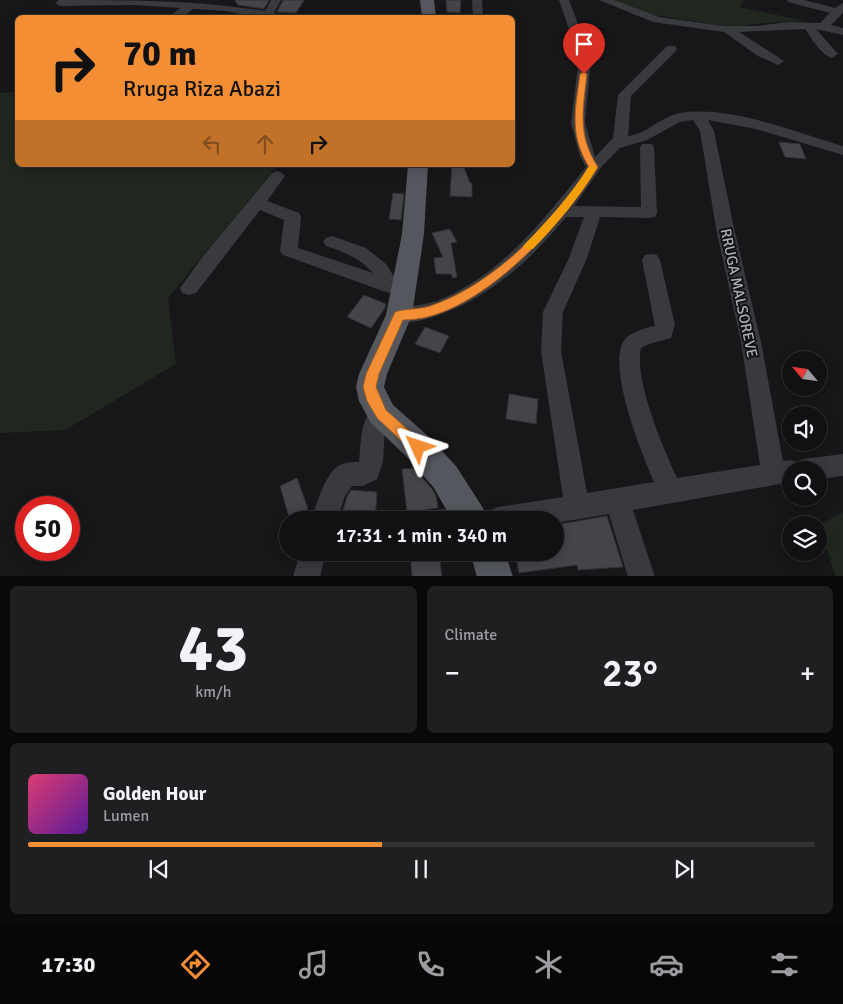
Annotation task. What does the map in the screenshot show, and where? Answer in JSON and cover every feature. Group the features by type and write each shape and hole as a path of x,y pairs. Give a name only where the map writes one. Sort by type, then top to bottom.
{"main road":[{"path":"427,0 429,15"},
{"path":"418,167 413,234 398,297 372,374 370,387 374,401 382,414 418,447 445,477 466,511"},
{"path":"491,561 495,576"}],"street":[{"path":"61,8 75,3 136,1 224,8 268,15 276,0"},
{"path":"477,0 478,15"},
{"path":"564,0 585,58 578,123 586,156 594,167"},
{"path":"604,0 657,20 727,29 788,25 822,26 843,32"},
{"path":"792,0 840,9"},
{"path":"93,14 106,3"},
{"path":"178,15 191,6"},
{"path":"822,26 840,9"},
{"path":"809,26 823,46 832,54"},
{"path":"727,29 762,53 778,61"},
{"path":"332,242 361,252 373,260 384,271 398,297 411,315 434,310 464,296 494,276 528,247 561,211 594,167 621,138 623,127 622,103 625,95 672,49"},
{"path":"618,143 637,139 678,118 698,116 719,117 742,122 843,151"},
{"name":"RRUGA MALSOREVE","path":"698,116 707,131 725,228 782,473"},
{"path":"561,211 648,213 650,198 647,147"},
{"path":"189,288 214,253 257,203 276,176"},
{"path":"257,203 293,217 289,251 398,297"},
{"path":"577,506 551,351 551,330 554,312 578,258 590,227 593,212"},
{"path":"651,260 665,325 664,332 642,338 632,344 630,368 644,426 670,491"},
{"path":"327,511 332,497 346,474 363,474 368,472 371,462 374,424 382,414"},
{"path":"827,467 843,465"},
{"path":"549,511 782,473"},
{"path":"617,500 642,576"},
{"path":"306,576 310,561"}],"shaded area":[{"path":"612,0 744,0 740,7 805,21 739,26 718,25 642,13"},
{"path":"15,92 15,167 276,167 168,298 176,364 65,430 0,433 0,93"},
{"path":"843,512 843,576 835,576 827,549 827,521"}],"building":[{"path":"235,0 269,0 264,9 238,5"},
{"path":"283,0 304,0 296,13 277,12"},
{"path":"446,0 461,0 460,13 447,12"},
{"path":"779,142 800,144 806,159 785,157"},
{"path":"452,167 464,167 470,183 472,183 472,197 450,196"},
{"path":"393,193 404,194 401,220 389,219"},
{"path":"450,229 457,242 451,243 457,277 453,278 451,274 436,274 434,258 443,257 432,233"},
{"path":"364,295 386,304 371,328 347,317"},
{"path":"425,327 449,336 440,353 415,344"},
{"path":"509,394 538,399 536,424 506,419"},
{"path":"414,468 432,489 436,496 438,508 407,511 402,469"},
{"path":"297,478 308,509 303,511 287,511 280,486"},
{"path":"351,490 377,492 376,511 343,511"},
{"path":"607,516 623,567 578,570 577,565 519,573 517,561 564,561 564,523"},
{"path":"411,561 440,561 442,576 412,576"}],"slow traffic":[{"path":"529,246 553,222 593,168"}],"route":[{"path":"418,447 382,414 374,401 370,387 372,374 399,315 411,315 434,310 464,296 494,276 528,247 553,222 582,185 594,167 586,156 579,134 578,111 584,74"}]}
